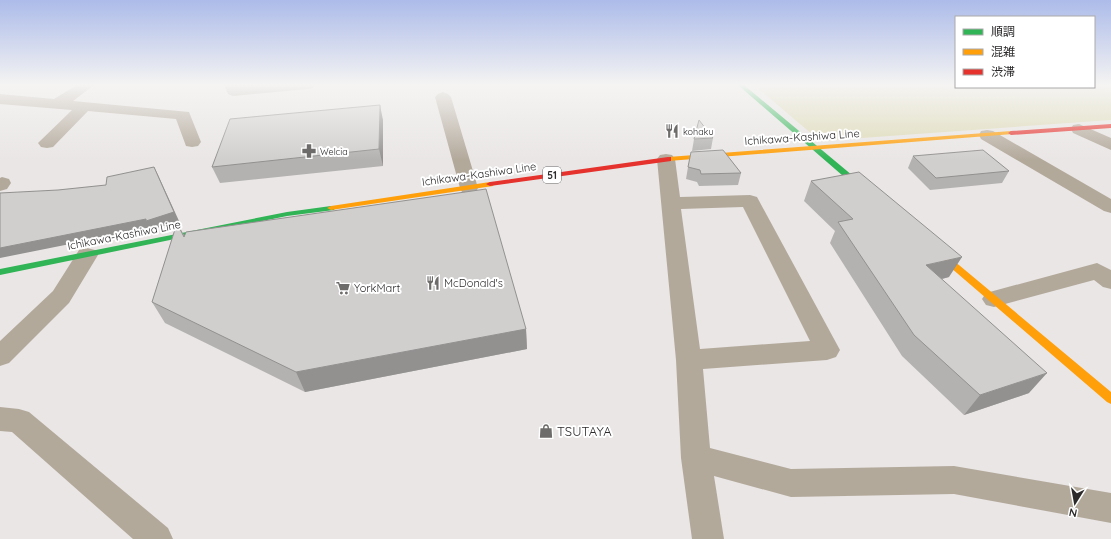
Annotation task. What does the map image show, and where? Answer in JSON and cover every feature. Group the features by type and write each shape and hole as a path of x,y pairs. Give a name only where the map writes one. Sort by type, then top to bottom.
{"main road":[{"path":"771,110 813,148 872,197"},
{"name":"Ichikawa-Kashiwa Line","path":"0,272 286,214 666,159 1111,126"},
{"path":"927,243 1111,399"}],"street":[{"path":"47,143 80,110"},
{"path":"130,110 183,115 192,142"},
{"path":"447,110 469,188"},
{"path":"1079,129 1111,145"},
{"path":"987,135 1111,208"},
{"path":"666,159 689,360 696,458 708,539"},
{"path":"671,203 750,201 827,350 689,360"},
{"path":"0,356 61,297 87,255"},
{"path":"994,299 1097,271 1111,280"},
{"path":"0,419 19,421 157,539"},
{"path":"696,458 791,483 954,480 1111,508"}],"shaded area":[{"path":"784,110 1111,110 1111,120 820,141"}],"building":[{"path":"325,110 380,110 379,149 212,167 230,119"},
{"path":"699,120 713,138 694,139"},
{"path":"723,150 741,173 701,174 700,170 688,167 691,152"},
{"path":"983,150 1009,171 936,178 913,156"},
{"path":"154,167 174,212 146,221 146,219 0,248 0,193 58,190 106,185 107,177"},
{"path":"859,172 962,257 926,265 1047,373 980,395 914,335 838,222 853,219 811,181"},
{"name":"YorkMart","path":"486,189 526,329 296,372 152,302 177,223 184,237 186,232"}],"traffic: fast":[{"path":"771,110 868,193"},
{"path":"0,272 287,214 331,208"}],"traffic: slow":[{"path":"668,159 1011,133"},
{"path":"331,208 490,184"},
{"path":"932,247 1111,399"}],"traffic: jam":[{"path":"1011,133 1111,126"},
{"path":"490,184 668,159"}],"place":[{"name":"kohaku","path":"672,131"},
{"name":"Welcia","path":"309,151"},
{"name":"McDonald's","path":"433,283"},
{"name":"YorkMart","path":"343,288"},
{"name":"TSUTAYA","path":"546,431"}]}
